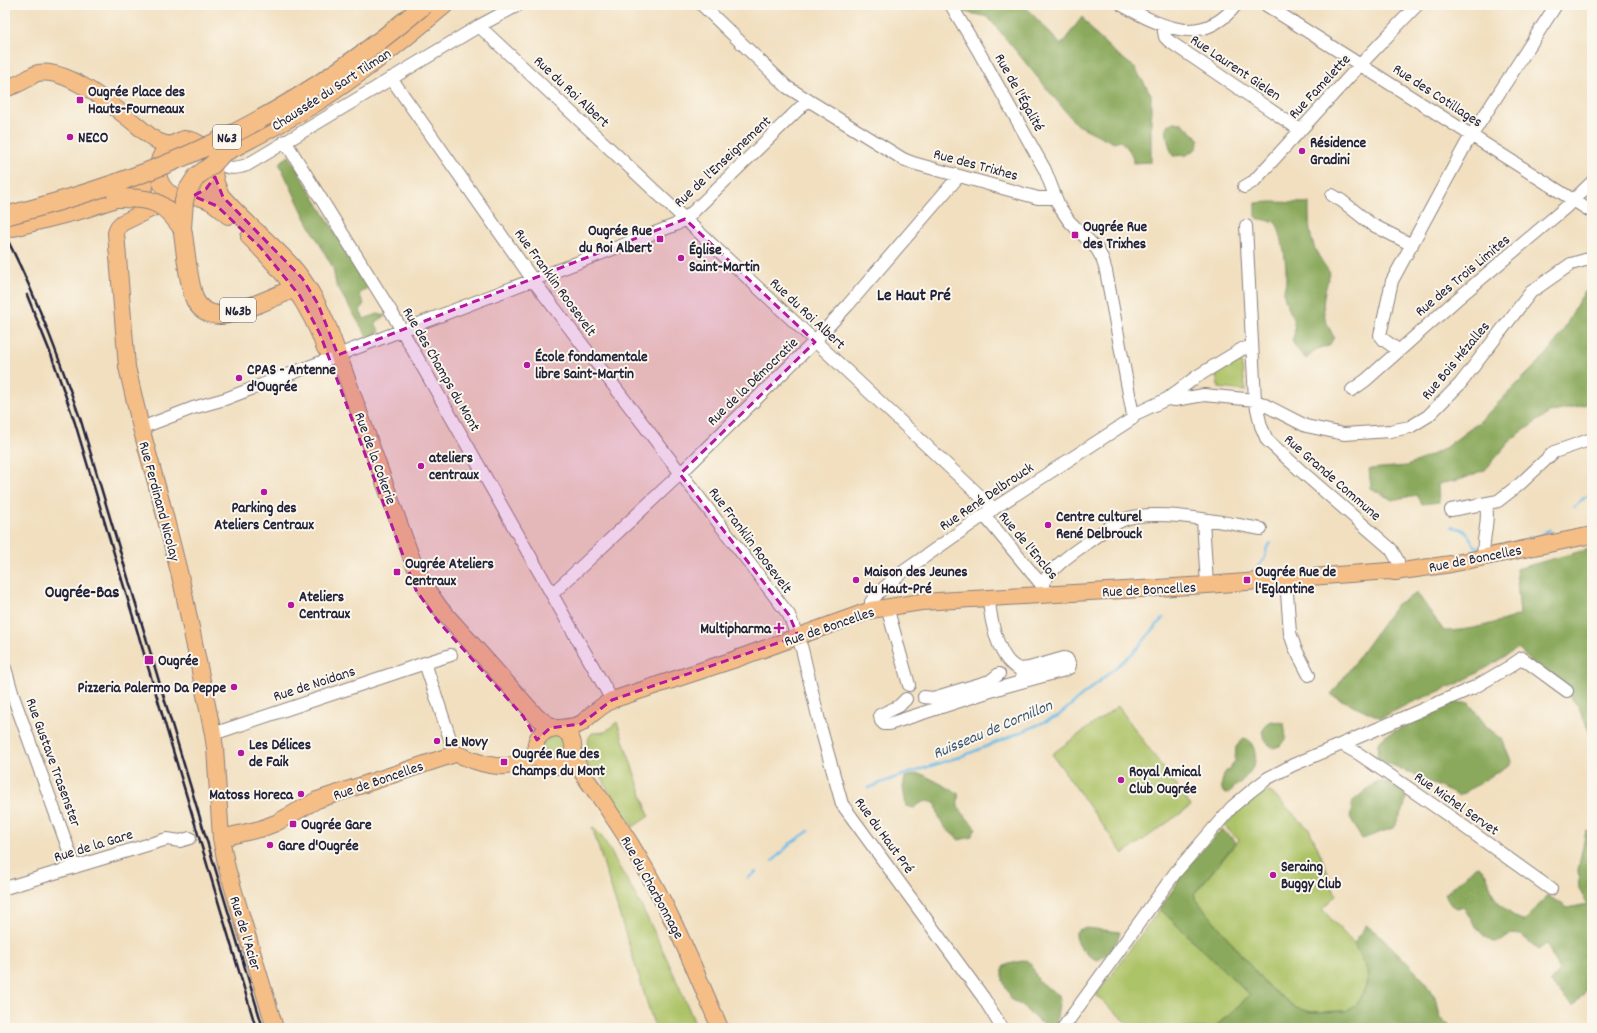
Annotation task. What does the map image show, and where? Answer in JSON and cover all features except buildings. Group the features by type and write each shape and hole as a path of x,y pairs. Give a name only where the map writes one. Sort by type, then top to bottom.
{"highway":[{"name":"Chaussée du Sart Tilman","path":"5,216 46,206 114,184 166,165 214,144 262,119 305,94 390,34 424,5"},
{"name":"Chaussée du Sart Tilman","path":"5,229 60,216 217,164 345,82 399,44 444,5"},
{"path":"182,228 184,200 187,191 197,176 212,165 217,164"},
{"path":"116,198 140,198 162,205 172,213 182,228"},
{"name":"N63b","path":"182,228 194,299 200,306 211,314 220,315 232,313 295,288"}],"main road":[{"path":"5,89 26,80 53,83 74,91 137,138 164,151"},
{"path":"184,139 195,141 206,150 217,164 212,184 193,196 176,196 172,194 165,189 158,175 164,151 184,139"},
{"name":"Rue de la Cokerie","path":"217,164 217,187 223,197 292,266 311,291 323,315 334,357 405,567 416,590 437,620 523,716 531,727 537,747"},
{"name":"Rue Ferdinand Nicolay","path":"172,194 163,203 122,223 118,227 116,233 127,367 141,428 181,579 213,734 221,838"},
{"name":"Rue de la Cokerie","path":"193,196 205,199 218,206 260,247 295,288 334,357 414,562 428,591 440,608 537,717 556,728"},
{"name":"Rue de Boncelles","path":"554,766 565,763 573,748 581,724 598,709 612,700 733,660 871,610 921,602 989,598 1046,589 1208,585 1389,571 1399,572 1484,558 1592,535"},
{"path":"455,754 478,762 500,767 511,766 537,747 542,732 581,724"},
{"path":"556,728 568,734 573,748"},
{"path":"537,747 544,762 554,766"},
{"name":"Rue du Charbonnage","path":"573,748 580,771 620,827 650,876 667,908 697,972 720,1028"},
{"name":"Rue de Boncelles","path":"221,838 260,829 317,800 455,754"},
{"name":"Rue du Charbonnage","path":"554,766 572,776 609,827 636,871 681,959 709,1028"},
{"name":"Rue de l'Acier","path":"221,838 234,894 275,1028"}],"street":[{"path":"217,164 227,168 238,168 256,160 391,78 479,26 518,5"},
{"name":"Rue de l'Égalité","path":"950,5 979,52 1045,170 1053,187 1055,198"},
{"path":"1122,5 1163,26 1185,30 1211,26 1225,17 1236,5"},
{"name":"Rue des Cotillages","path":"1266,5 1592,212"},
{"name":"Rue Famelette","path":"1244,187 1254,181 1417,5"},
{"path":"1398,350 1384,340 1380,334 1392,281 1471,136 1556,5"},
{"name":"Rue des Trixhes","path":"707,6 780,82 903,159 1038,198 1055,198"},
{"name":"Rue du Roi Albert","path":"479,26 815,342 989,512"},
{"name":"Rue Laurent Gielen","path":"1163,26 1165,37 1169,41 1300,130"},
{"name":"Rue Franklin Roosevelt","path":"391,78 533,280 789,615 798,636"},
{"name":"Rue de l'Enseignement","path":"141,428 193,408 225,399 675,225 685,219 808,100"},
{"name":"Rue des Champs du Mont","path":"285,141 370,274 612,700"},
{"name":"Rue de la Démocratie","path":"552,594 680,474 815,342 959,176"},
{"name":"Rue des Trois Limites","path":"1352,390 1366,380 1398,350 1574,201 1592,182"},
{"path":"1332,195 1371,224 1412,245"},
{"path":"1055,198 1069,221 1097,249 1102,258 1106,271 1132,417"},
{"path":"1167,399 1191,380 1242,349 1252,347 1246,226"},
{"name":"Rue Bois Hézalles","path":"1255,400 1306,426 1336,433 1344,434 1390,431 1410,427 1428,416 1460,384 1531,292 1571,264 1592,258"},
{"name":"Rue Grande Commune","path":"1252,347 1255,400 1261,426 1267,440 1301,472 1391,549 1398,561 1399,572"},
{"path":"1167,399 1175,400 1204,395 1255,400"},
{"name":"Rue René Delbrouck","path":"871,610 870,606 874,598 890,582 989,512 1132,417 1167,399"},
{"path":"1451,510 1498,502 1554,452 1592,439"},
{"path":"1484,558 1483,548 1487,512 1486,505"},
{"name":"Rue de l'Enclos","path":"989,512 1046,589"},
{"path":"1046,589 1050,572 1064,559 1123,520 1148,515 1203,520 1261,529"},
{"path":"1203,520 1208,585"},
{"path":"1286,580 1290,633 1309,675"},
{"path":"906,699 899,706 882,713 880,718 884,724 889,724 928,710 1069,668 1070,662 1064,658 1029,668 1020,669 1014,666 1004,656 991,619 989,598"},
{"path":"887,607 909,685 906,699 910,717"},
{"name":"Rue du Haut Pré","path":"798,636 842,804 983,997 1002,1028"},
{"name":"Rue de Noidans","path":"213,734 450,655"},
{"path":"1003,687 999,674 1004,656"},
{"path":"1063,1028 1166,885 1232,808 1259,784 1280,772 1475,687 1522,658 1566,691"},
{"path":"424,664 455,754"},
{"name":"Rue Gustave Trasenster","path":"5,668 13,696 75,867"},
{"path":"1020,669 1024,682"},
{"path":"909,685 924,697 933,698 983,683 999,674"},
{"path":"924,697 928,710"},
{"name":"Rue Michel Servet","path":"1343,745 1359,754 1446,814 1551,889"},
{"name":"Rue de la Gare","path":"5,888 167,839 180,841 190,838"}],"highlighted area":[{"path":"215,177 223,197 302,278 318,304 338,355 685,219 815,342 680,474 789,615 798,636 612,700 581,724 550,728 537,740 523,716 437,620 416,590 320,334 300,296 260,247 217,206 193,196 206,189"}],"green space":[{"path":"959,5 1024,5 1061,45 1082,17 1096,35 1113,51 1134,67 1151,94 1151,162 1133,163 1133,159 1127,147 1119,140 1114,143 1076,124 988,17 965,12"},
{"path":"1174,122 1182,123 1199,139 1197,148 1187,155 1173,156 1168,140 1167,125"},
{"path":"289,156 369,288 359,294 364,303 360,311 364,319 378,314 385,316 375,323 380,332 368,338 336,285 333,268 306,219 279,163"},
{"path":"1256,203 1309,203 1309,224 1312,240 1318,255 1330,273 1323,306 1326,320 1334,337 1329,346 1317,349 1306,359 1295,347 1292,340 1295,329 1284,295 1286,267 1278,227 1275,222 1256,218"},
{"path":"1592,291 1592,403 1549,413 1513,438 1485,470 1462,479 1438,484 1439,502 1422,504 1417,495 1392,500 1371,488 1369,469 1407,466 1442,450 1478,423 1548,353 1562,333 1579,300 1585,292"},
{"path":"1241,362 1246,391 1219,388 1216,371"},
{"path":"1592,548 1592,738 1578,706 1518,648 1457,684 1408,704 1381,718 1331,695 1397,604 1417,593 1444,631 1463,630 1492,624 1520,615 1516,569"},
{"path":"1450,703 1469,703 1487,727 1502,739 1512,763 1459,796 1377,758 1378,743 1385,736"},
{"name":"Royal Amical Club Ougrée","path":"1118,706 1191,806 1123,854 1052,754"},
{"path":"1272,721 1284,723 1286,738 1280,746 1273,748 1266,742 1262,732 1267,723"},
{"path":"617,722 649,816 633,827 607,789 603,780 590,768 586,761 588,742 592,733 605,732"},
{"path":"555,734 565,740 566,752 559,757 551,758 545,755 542,743"},
{"path":"1243,739 1249,740 1254,748 1256,756 1254,763 1246,776 1227,794 1223,792 1221,786 1224,774 1235,761 1236,747"},
{"path":"917,774 924,775 958,793 958,806 976,828 971,837 959,840 950,832 943,825 937,811 936,804 933,802 927,801 914,808 906,806 903,788 905,777"},
{"path":"1377,781 1390,783 1400,790 1406,797 1404,809 1393,828 1362,839 1350,817 1353,801"},
{"path":"1265,790 1273,794 1309,829 1336,895 1322,909 1354,944 1369,974 1365,988 1356,1005 1346,1011 1311,1012 1296,1008 1266,985 1196,899 1194,894 1239,840 1224,826 1244,805"},
{"path":"592,827 607,844 630,885 660,945 697,1028 655,1028"},
{"path":"1222,829 1236,842 1194,894 1196,899 1266,985 1296,1008 1311,1012 1346,1011 1356,1005 1365,988 1369,974 1354,944 1366,925 1383,938 1423,979 1437,1001 1440,1018 1452,1028 1214,1028 1250,995 1160,909 1176,885 1181,873"},
{"path":"1586,831 1592,833 1592,984 1573,1006 1550,982 1559,972 1547,944 1538,949 1521,935 1510,934 1497,943 1492,941 1482,934 1463,907 1456,908 1451,905 1444,895 1475,867 1479,866 1486,874 1492,892 1500,904 1525,922 1547,895 1568,908 1587,904 1579,889 1578,870"},
{"path":"1160,909 1250,995 1214,1028 1133,1028 1096,995"},
{"path":"1087,928 1120,932 1117,941 1103,958 1098,960 1089,956 1079,946 1076,932"},
{"path":"1026,960 1031,964 1039,982 1059,995 1060,1000 1056,1022 1050,1026 1038,1021 1022,1006 1012,1000 1003,981 1003,967"}],"waterway":[{"name":"Ruisseau de Cornillon","path":"1574,507 1584,498 1592,494"},
{"name":"Ruisseau de Cornillon","path":"1452,527 1464,531 1475,546 1479,547"},
{"name":"Ruisseau de Cornillon","path":"1545,532 1550,530"},
{"name":"Ruisseau de Cornillon","path":"1529,537 1538,537 1544,533"},
{"name":"Ruisseau de Cornillon","path":"1251,575 1265,558 1267,547 1271,543"},
{"name":"Ruisseau de Cornillon","path":"868,788 965,755 1058,716 1134,652 1163,618"},
{"name":"Ruisseau de Cornillon","path":"773,861 791,843 809,831"},
{"name":"Ruisseau de Cornillon","path":"748,878 756,872"}],"railway":[{"path":"5,235 37,304 81,421 263,1028"},
{"path":"27,295 52,357 75,423 256,1028"}],"place":[{"name":"Ougrée Place des Hauts-Fourneaux","path":"80,100"},
{"name":"NECO","path":"70,137"},
{"name":"Résidence Gradini","path":"1302,151"},
{"name":"Ougrée Rue des Trixhes","path":"1075,235"},
{"name":"Ougrée Rue du Roi Albert","path":"660,239"},
{"name":"Église Saint-Martin","path":"681,258"},
{"name":"École fondamentale libre Saint-Martin","path":"527,365"},
{"name":"CPAS - Antenne d'Ougrée","path":"239,378"},
{"name":"ateliers centraux","path":"421,466"},
{"name":"Parking des Ateliers Centraux","path":"264,492"},
{"name":"Centre culturel René Delbrouck","path":"1048,525"},
{"name":"Ougrée Ateliers Centraux","path":"397,572"},
{"name":"Maison des Jeunes du Haut-Pré","path":"856,580"},
{"name":"Ougrée Rue de l'Eglantine","path":"1247,580"},
{"name":"Ateliers Centraux","path":"291,605"},
{"name":"Multipharma","path":"779,628"},
{"name":"Ougrée","path":"149,660"},
{"name":"Pizzeria Palermo Da Peppe","path":"234,687"},
{"name":"Le Novy","path":"437,741"},
{"name":"Les Délices de Faik","path":"241,753"},
{"name":"Ougrée Rue des Champs du Mont","path":"504,762"},
{"name":"Royal Amical Club Ougrée","path":"1121,780"},
{"name":"Matoss Horeca","path":"301,794"},
{"name":"Ougrée Gare","path":"293,824"},
{"name":"Gare d'Ougrée","path":"270,845"},
{"name":"Seraing Buggy Club","path":"1273,875"}],"district":[{"name":"Le Haut Pré","path":"914,294"},
{"name":"Ougrée-Bas","path":"82,591"}]}
